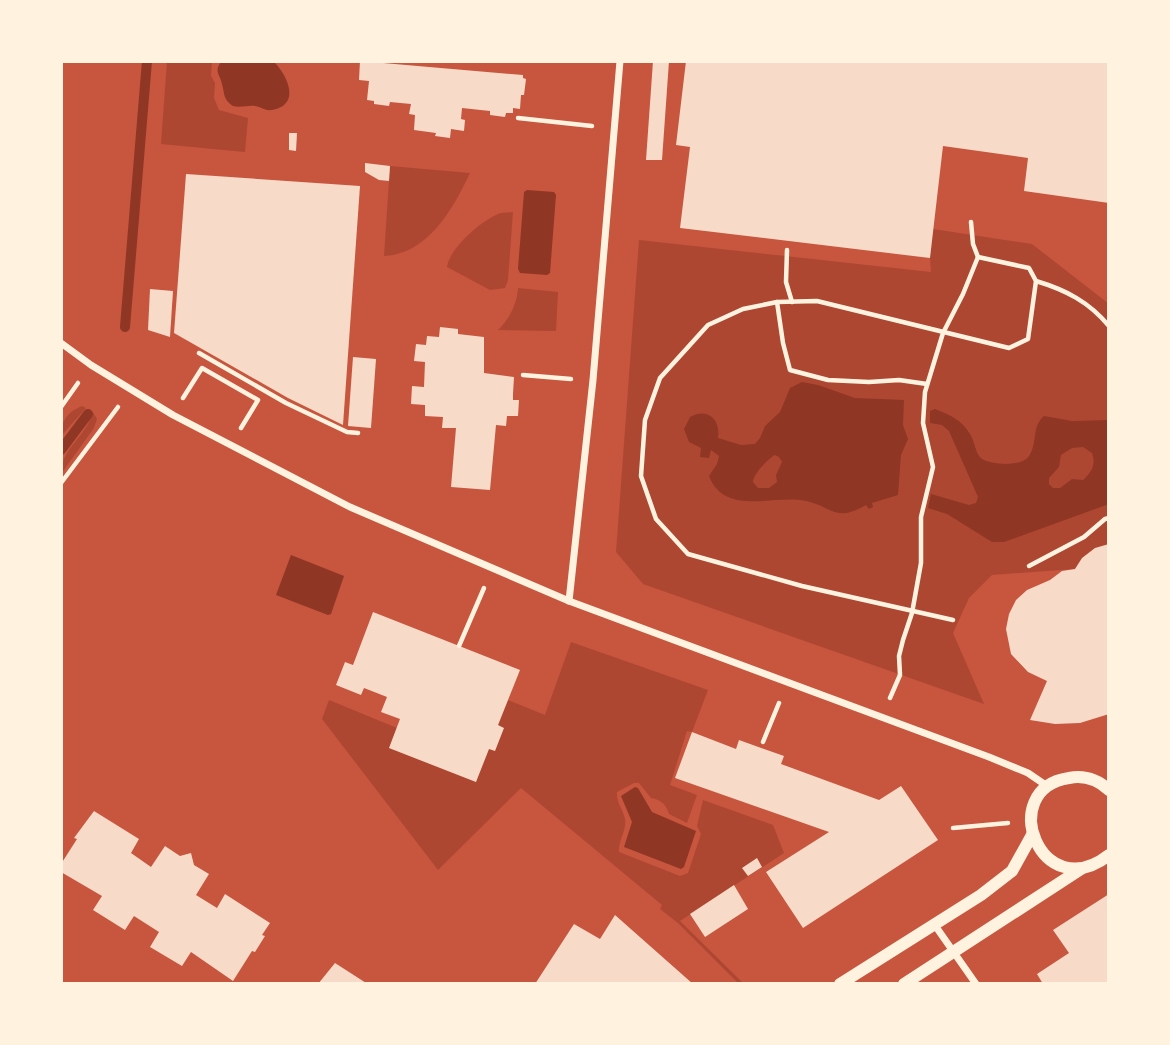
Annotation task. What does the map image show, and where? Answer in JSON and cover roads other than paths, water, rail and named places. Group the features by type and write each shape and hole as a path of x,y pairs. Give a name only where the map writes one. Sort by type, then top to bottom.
{"street":[{"path":"569,601 593,380 620,61"},
{"path":"61,343 91,365 173,415 350,506 569,601 989,757 1028,773 1048,787"},
{"path":"1081,869 1066,868 1051,861 1039,850 1030,822 1033,807 1048,787 1062,779 1077,776 1107,787"},
{"path":"840,984 981,895 1012,871 1032,835"},
{"path":"905,984 1081,869 1097,864 1109,855"},
{"path":"934,924 976,984"}],"waterway":[{"path":"125,327 147,61"},
{"path":"61,450 88,414"}]}
